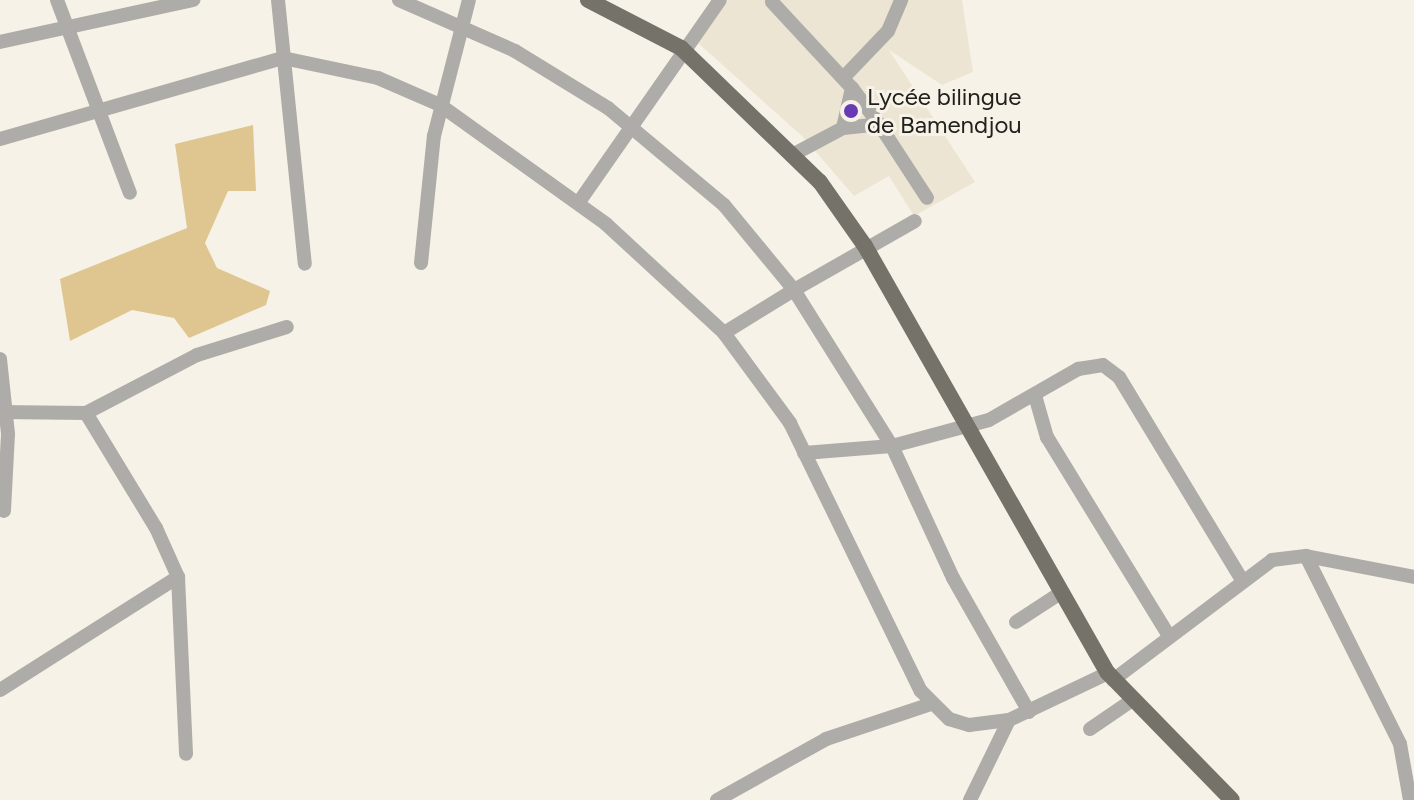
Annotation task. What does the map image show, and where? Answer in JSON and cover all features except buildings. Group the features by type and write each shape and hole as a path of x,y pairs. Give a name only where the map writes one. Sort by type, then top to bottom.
{"main road":[{"path":"588,0 681,48 796,153 865,246 1059,594 1111,677 1131,701 1232,800"}],"street":[{"path":"57,0 130,193"},
{"path":"0,42 68,31 193,0"},
{"path":"278,0 305,264"},
{"path":"399,0 461,26 545,68 631,127 724,205 794,290 892,446 947,566 1029,712"},
{"path":"421,263 440,105 469,0"},
{"path":"843,128 849,82 888,31 901,0"},
{"path":"579,202 714,2"},
{"path":"772,2 849,82 927,198"},
{"path":"0,139 96,109 283,58 378,78 440,105 579,202 724,333 804,453 931,704 969,725 1009,720 1111,677 1272,560 1306,556 1414,577"},
{"path":"796,153 843,128 879,124"},
{"path":"724,333 865,246 915,221"},
{"path":"4,412 86,413 197,355 287,327"},
{"path":"0,359 4,412 4,511"},
{"path":"804,453 892,446 964,427 1036,399 1078,369 1112,370 1242,580"},
{"path":"1036,399 1047,437 1169,636"},
{"path":"86,413 178,577 186,754"},
{"path":"1306,556 1400,744 1410,800"},
{"path":"0,690 178,577"},
{"path":"1016,622 1059,594"},
{"path":"1090,729 1131,701"},
{"path":"717,800 826,739 931,704"},
{"path":"970,800 1009,720"}],"shaded area":[{"name":"Lycée bilingue de Bamendjou","path":"728,0 962,0 973,72 942,85 889,50 975,182 914,216 889,176 854,196 803,137 697,42"},
{"path":"253,125 256,191 228,191 205,243 217,268 270,291 266,305 189,338 174,318 132,310 70,341 60,279 187,228 175,144"}],"place":[{"name":"Lycée bilingue de Bamendjou","path":"851,111"}]}
